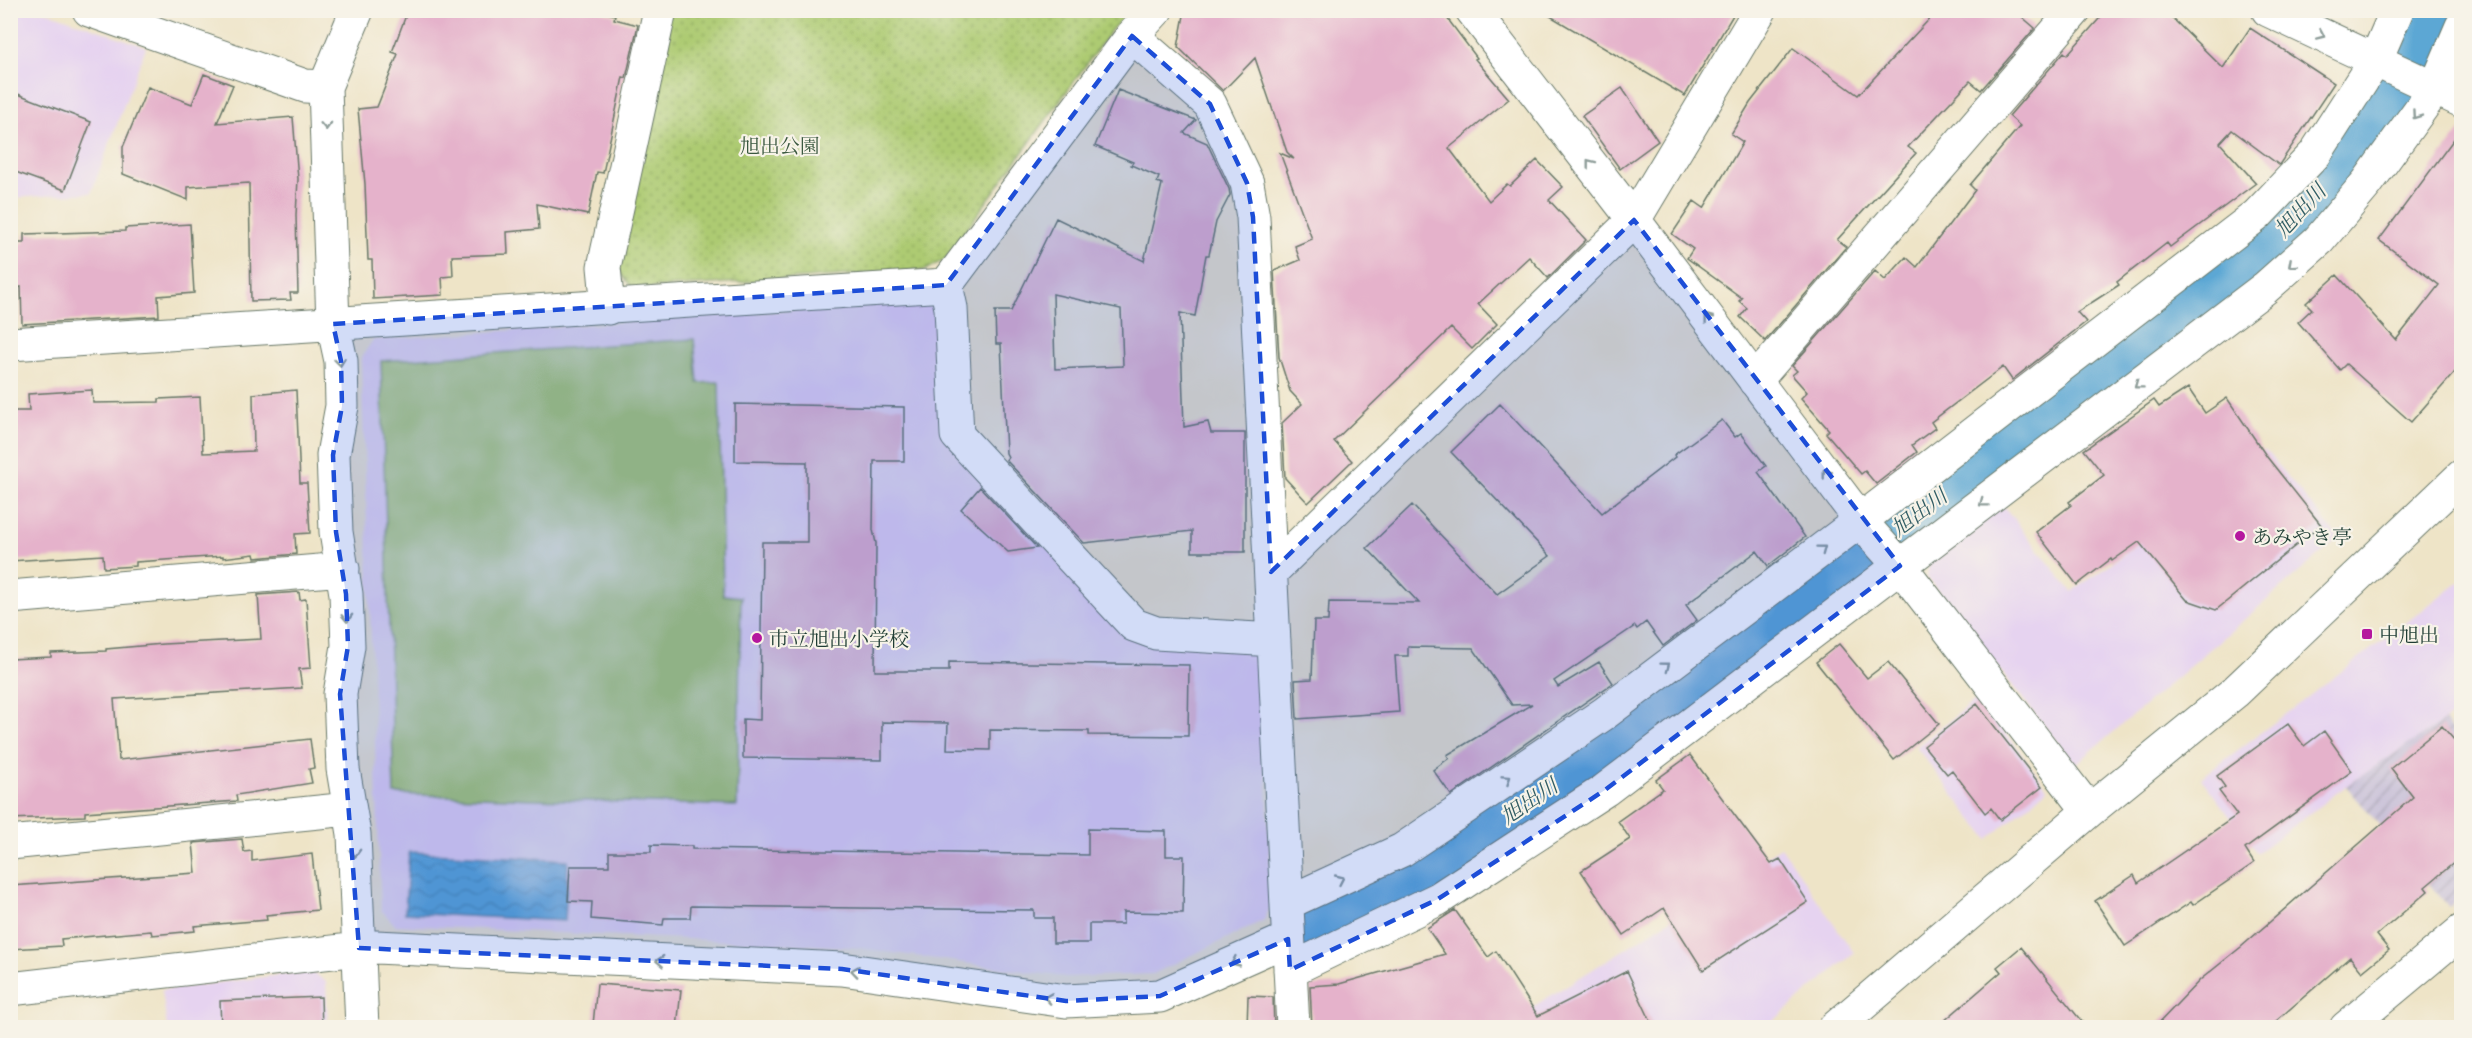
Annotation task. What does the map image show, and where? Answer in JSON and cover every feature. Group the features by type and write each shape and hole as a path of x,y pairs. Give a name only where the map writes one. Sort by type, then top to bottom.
{"street":[{"path":"89,10 305,86 325,87"},
{"path":"357,10 325,87 333,324 341,361 342,406 333,455 336,532 343,569 348,646 340,694 343,769 354,834 359,948 358,981 362,1028"},
{"path":"608,308 604,267 660,10"},
{"path":"1156,10 1132,36 946,285 951,309 957,435 1134,626 1156,633 1274,640"},
{"path":"1472,10 1879,542 2089,811"},
{"path":"1271,572 1634,220 1760,10"},
{"path":"1755,381 2076,10"},
{"path":"2268,10 2415,79"},
{"path":"1287,903 1412,844 1605,713 1879,542 2265,288 2319,240 2367,183 2415,79 2397,10"},
{"path":"10,989 376,947 842,969 1066,1001 1090,1001 1160,996 1289,954 1438,899 1596,797 1879,542 2257,215 2315,154 2415,79 2462,26"},
{"path":"1132,36 1210,104 1247,183 1253,229 1293,1028"},
{"path":"10,344 946,285"},
{"path":"1835,1028 2089,811 2235,692 2462,476"},
{"path":"10,597 343,569"},
{"path":"10,843 349,809"},
{"path":"2346,1028 2462,931"}],"highlighted area":[{"path":"1132,36 1210,104 1247,183 1253,217 1271,572 1634,220 1900,566 1605,790 1438,899 1290,970 1288,939 1160,996 1066,1001 842,969 359,948 340,694 348,646 346,594 336,532 333,455 342,406 341,361 333,324 946,285"}],"shaded area":[{"path":"11,11 45,11 146,47 91,193 11,198"},
{"name":"市立旭出小学校","path":"926,301 942,315 948,439 1130,634 1247,648 1261,661 1272,904 1264,920 1153,974 1066,977 852,947 395,925 381,910 361,358 373,340"},
{"path":"2265,450 2339,538 2075,765 1927,577 1930,559 2002,504 2072,592"},
{"path":"2461,581 2461,710 2346,786 2257,853 2201,778"},
{"path":"1979,697 2048,789 1988,839 1916,747"},
{"path":"2444,721 2461,741 2461,896 2449,907 2346,786"},
{"path":"1781,847 1854,953 1766,1027 1499,1028 1630,946"},
{"path":"311,971 326,982 328,1027 167,1027 162,990"}],"green space":[{"name":"旭出公園","path":"669,11 1130,11 1112,29 945,259 926,270 633,289 613,264"},
{"path":"694,339 698,383 719,382 723,595 741,597 737,806 394,794 381,361"}],"water":[{"path":"409,852 568,860 565,921 405,913"}],"building":[{"path":"408,10 596,10 615,15 614,19 638,25 626,78 623,77 603,173 597,172 588,215 537,204 539,229 507,232 508,254 452,256 453,276 442,277 443,295 373,299 372,260 368,260 365,184 358,109 377,107 398,54 392,52"},
{"path":"1185,10 1441,10 1477,58 1475,59 1509,99 1449,148 1489,201 1507,184 1510,186 1537,160 1563,187 1549,200 1586,240 1548,278 1529,257 1478,304 1497,324 1472,349 1451,328 1334,441 1352,461 1308,503 1285,478 1282,423 1302,404 1290,391 1279,357 1274,271 1300,260 1295,246 1312,239 1280,153 1294,159 1287,152 1255,58 1223,91 1178,47"},
{"path":"1540,10 1736,10 1685,96"},
{"path":"1938,10 2014,10 2035,28 1981,90 1970,81 1908,147 1916,153 1837,240 1846,247 1765,341 1740,317 1747,308 1739,301 1742,298 1687,258 1693,249 1672,234 1694,201 1704,208 1743,142 1731,134 1750,103 1793,48 1858,95"},
{"path":"2107,10 2164,10 2223,68 2250,28 2334,83 2279,165 2232,130 2220,143 2256,183 2170,247 2167,243 2117,282 2119,285 2077,312 2086,322 2012,380 2003,367 1931,422 1935,428 1912,445 1917,452 1876,484 1865,471 1861,474 1826,433 1829,430 1801,398 1807,392 1792,375 1797,371 1792,366 1875,271 1885,280 1906,257 1917,267 1975,190 1970,185 2020,126 2009,116 2064,52 2067,55"},
{"path":"204,74 233,85 217,123 293,117 298,179 296,215 298,293 290,293 291,300 251,301 249,183 188,187 188,200 123,174 123,147 148,87 192,104"},
{"path":"1622,88 1658,141 1620,169 1582,116"},
{"path":"1118,90 1196,120 1184,133 1207,143 1229,189 1230,195 1216,222 1209,255 1206,255 1195,316 1180,313 1184,427 1208,422 1211,433 1245,433 1245,552 1192,552 1192,531 1084,543 1006,460 1008,457 1001,344 996,344 995,311 1011,311 1056,218 1144,261 1162,184 1157,182 1159,177 1131,165 1133,162 1095,146","holes":["1053,294 1121,309 1123,366 1055,369"]},
{"path":"10,91 91,122 65,190 10,170"},
{"path":"2462,128 2462,364 2411,422 2346,364 2340,370 2298,322 2312,309 2306,303 2337,275 2396,340 2439,285 2379,240"},
{"path":"190,224 194,293 158,296 159,316 22,324 21,287 15,288 14,243 24,243 24,234 125,231 125,228"},
{"path":"2188,388 2205,413 2227,398 2267,457 2321,525 2216,610 2187,600 2139,542 2112,561 2111,559 2077,585 2036,532 2104,475 2084,450 2154,400 2159,407"},
{"path":"92,390 93,403 159,402 159,399 200,397 203,453 254,451 253,394 296,390 300,483 307,483 310,533 295,534 296,554 255,558 254,554 223,558 223,556 136,562 136,566 104,568 103,555 10,561 10,411 29,411 28,394"},
{"path":"735,404 904,407 904,461 874,461 875,671 949,671 949,662 1189,665 1188,736 1089,735 1089,731 990,730 990,750 947,749 948,723 882,722 882,760 743,758 743,719 760,720 762,542 807,542 807,462 735,461"},
{"path":"1500,404 1602,513 1722,420 1735,437 1741,433 1766,466 1758,472 1805,537 1768,566 1757,551 1686,605 1697,620 1663,646 1646,622 1637,629 1635,626 1554,681 1558,687 1599,662 1613,683 1451,795 1433,770 1449,758 1447,755 1532,704 1512,705 1473,648 1408,647 1408,656 1395,656 1399,712 1297,719 1295,680 1312,679 1314,621 1328,621 1329,602 1419,603 1367,548 1412,505 1497,594 1550,556 1451,452"},
{"path":"980,487 1037,548 1008,552 961,509"},
{"path":"299,592 300,600 306,599 311,668 299,669 302,688 114,699 119,760 310,739 314,768 309,769 312,783 236,795 237,801 85,812 85,816 10,819 10,659 51,657 51,653 106,651 106,649 163,644 261,639 258,595"},
{"path":"1839,644 1867,678 1888,662 1939,724 1894,760 1816,662"},
{"path":"1977,704 2042,787 2000,820 1991,808 1985,813 1952,770 1947,774 1924,746"},
{"path":"2288,724 2304,746 2324,731 2352,771 2245,849 2254,863 2193,905 2191,902 2125,946 2095,901 2134,875 2138,883 2237,815 2219,791 2225,787 2217,776"},
{"path":"2442,726 2462,749 2462,856 2425,887 2428,891 2377,935 2389,950 2362,972 2350,957 2268,1028 2154,1028 2200,980 2413,797 2391,768"},
{"path":"1690,755 1771,864 1780,859 1808,902 1703,970 1664,908 1624,935 1581,871 1630,839 1618,821 1663,789 1656,780"},
{"path":"1088,829 1166,831 1166,856 1184,856 1183,913 1123,912 1123,924 1089,924 1089,943 1053,943 1053,918 1034,918 1034,910 691,906 690,918 664,918 663,925 591,919 592,902 568,901 570,866 609,866 609,852 651,852 651,845 692,846 692,849 1088,855"},
{"path":"242,839 244,852 252,851 252,861 312,854 318,910 266,915 267,920 194,926 195,931 152,935 151,931 61,939 62,946 10,949 10,886 196,873 193,843"},
{"path":"1455,910 1488,957 1496,951 1538,1016 1627,971 1654,1028 1312,1028 1310,986 1339,984 1445,954 1427,928"},
{"path":"2021,947 2087,1028 1936,1028 2001,972 1997,967"},
{"path":"597,984 681,990 677,1028 593,1025"},
{"path":"1248,996 1273,997 1274,1028 1247,1028"},
{"path":"321,997 322,1028 221,1028 220,1001"}],"waterway":[{"name":"旭出川","path":"1320,922 1421,873 1629,734 2262,249 2327,183 2367,133 2402,80 2415,54 2431,10"}],"place":[{"name":"あみやき亭","path":"2240,536"},
{"name":"中旭出","path":"2367,634"},
{"name":"市立旭出小学校","path":"757,638"}]}
